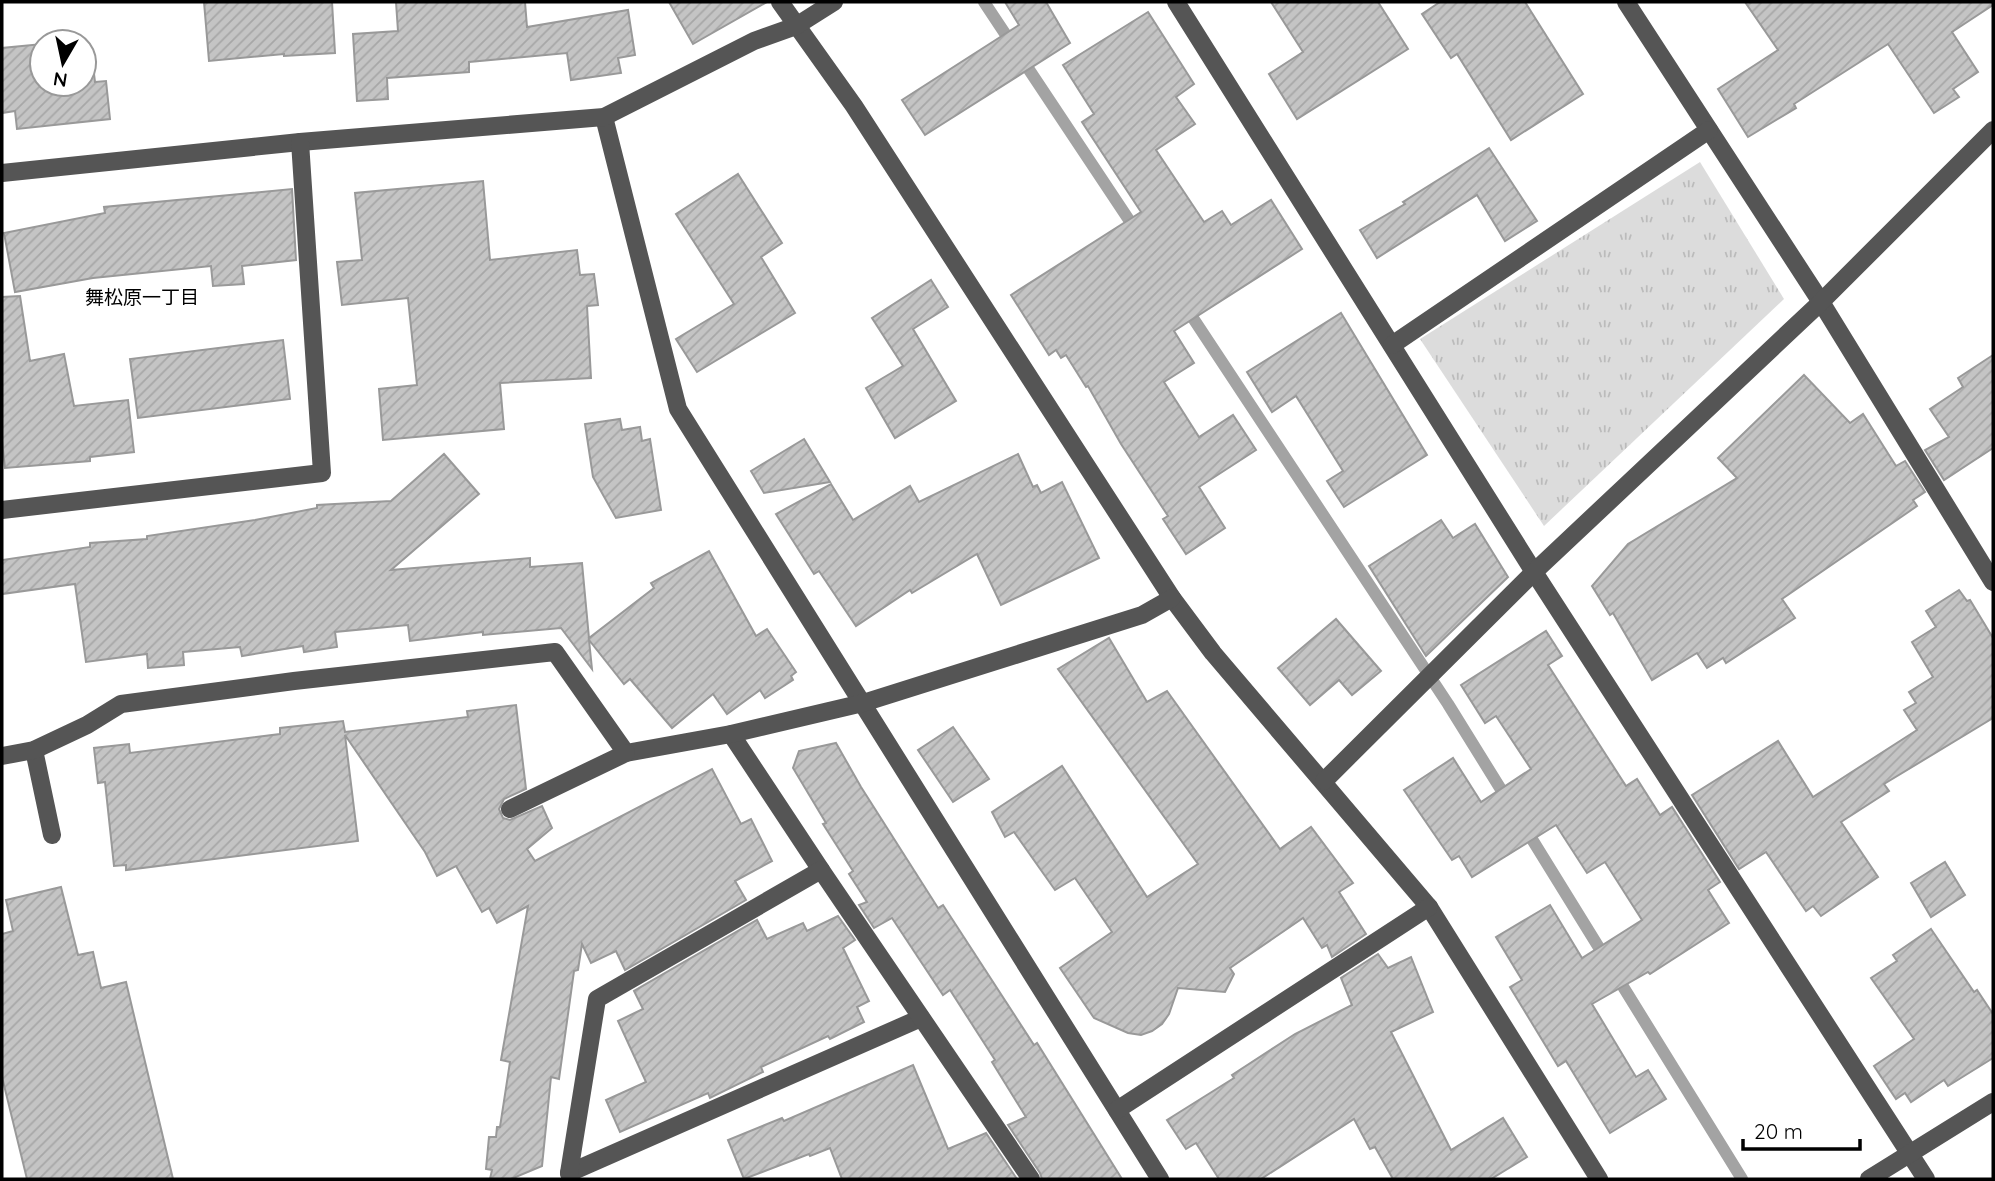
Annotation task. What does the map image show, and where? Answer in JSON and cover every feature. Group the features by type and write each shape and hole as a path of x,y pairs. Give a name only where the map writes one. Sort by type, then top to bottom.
{"street":[{"path":"780,2 854,106 1172,598 1213,653 1429,906 1599,1179"},
{"path":"2,173 300,142 604,117 754,41 796,26 834,2"},
{"path":"1176,2 1534,572 1926,1179"},
{"path":"1626,2 1821,302 1993,582"},
{"path":"604,117 678,408 1160,1179"},
{"path":"1392,345 1709,130"},
{"path":"1324,781 1534,572 1821,302 1993,130"},
{"path":"2,510 322,473 300,142"},
{"path":"510,809 626,752 731,734 863,702 1142,615 1172,598"},
{"path":"2,756 34,750 86,725 121,704 294,681 555,652 626,752"},
{"path":"731,734 1031,1179"},
{"path":"34,750 52,835"},
{"path":"570,1176 597,999 821,870"},
{"path":"1117,1110 1429,906"},
{"path":"570,1176 921,1018"},
{"path":"1869,1179 1993,1102"}],"green space":[{"path":"1700,162 1784,299 1544,526 1420,339"}],"building":[{"path":"204,2 332,2 335,53 284,54 209,61"},
{"path":"396,2 525,2 527,27 628,10 635,55 618,58 621,73 571,80 567,53 469,62 469,72 387,78 388,99 357,101 353,34 398,31"},
{"path":"669,2 767,2 693,44"},
{"path":"1005,2 1046,2 1070,43 925,135 902,100 1019,25"},
{"path":"1271,2 1378,2 1408,49 1297,119 1269,74 1303,52"},
{"path":"1440,2 1525,2 1583,94 1511,140 1457,54 1451,58 1422,14"},
{"path":"1745,2 1993,2 1993,5 1952,32 1978,72 1953,89 1959,97 1934,113 1888,44 1794,104 1796,108 1748,137 1718,89 1778,50"},
{"path":"1148,12 1194,84 1176,97 1195,124 1156,150 1204,222 1222,211 1231,225 1271,200 1302,249 1174,331 1194,363 1164,382 1199,437 1233,415 1256,450 1199,487 1225,528 1186,554 1163,519 1168,516 1121,444 1088,386 1086,387 1066,355 1061,358 1056,350 1049,355 1011,295 1141,212 1082,122 1094,114 1063,65"},
{"path":"28,45 28,98 98,98 98,82 106,81 110,119 17,129 15,111 2,113 2,48"},
{"path":"1489,148 1537,221 1505,241 1477,195 1377,258 1360,230 1405,204 1403,202"},
{"path":"738,174 782,243 761,257 795,313 697,372 676,339 734,304 676,214"},
{"path":"483,181 490,260 577,250 580,275 594,274 598,305 587,306 591,378 500,383 504,429 383,440 379,389 417,385 408,298 342,305 337,262 362,260 355,193"},
{"path":"292,189 296,260 242,266 244,284 213,286 211,266 93,278 15,292 4,233 105,213 104,207"},
{"path":"931,280 948,307 913,329 956,401 895,438 866,388 903,366 872,318"},
{"path":"20,296 30,361 64,354 74,406 128,400 134,452 90,457 90,461 5,468 2,441 2,297"},
{"path":"1341,313 1427,455 1344,507 1327,481 1343,471 1296,396 1272,412 1247,372"},
{"path":"283,340 290,399 138,418 130,359"},
{"path":"1993,355 1993,448 1944,480 1925,450 1949,437 1930,409 1963,387 1958,378"},
{"path":"1804,375 1850,423 1863,414 1896,466 1905,461 1925,492 1913,500 1917,506 1782,599 1795,618 1726,663 1723,658 1707,668 1697,653 1652,680 1613,613 1610,615 1592,586 1628,544 1737,478 1718,458"},
{"path":"620,419 622,430 640,427 642,441 650,439 661,510 616,518 593,477 585,424"},
{"path":"804,439 830,482 764,493 751,471"},
{"path":"444,454 479,494 391,570 530,558 530,567 582,563 589,638 654,588 651,583 709,551 756,636 767,629 796,672 791,676 793,680 765,698 760,690 727,714 713,694 672,728 630,679 624,684 589,640 592,669 561,628 483,635 483,632 410,641 408,625 335,632 337,647 304,652 303,646 242,656 240,647 183,652 184,665 148,668 147,654 86,662 75,584 2,594 2,560 90,547 90,543 147,539 147,536 317,508 317,505 391,501"},
{"path":"1018,454 1033,487 1037,485 1041,493 1062,482 1099,558 1001,605 977,554 912,593 910,590 856,626 819,571 814,574 776,514 831,484 853,520 910,486 919,502"},
{"path":"1441,520 1453,538 1475,524 1508,577 1426,656 1369,566"},
{"path":"1959,590 1967,601 1970,600 1993,638 1993,718 1884,784 1889,791 1841,822 1878,877 1821,916 1813,906 1806,911 1766,852 1739,869 1692,795 1778,741 1813,797 1917,730 1904,710 1916,703 1909,692 1933,677 1912,642 1936,627 1926,611"},
{"path":"1336,619 1381,671 1352,695 1339,680 1310,705 1278,668"},
{"path":"1546,631 1562,656 1548,665 1626,786 1637,779 1660,815 1672,807 1720,882 1708,890 1729,923 1650,974 1648,972 1592,1004 1636,1077 1648,1070 1666,1099 1610,1133 1566,1061 1558,1066 1510,987 1522,980 1496,937 1550,905 1582,958 1642,920 1605,862 1587,873 1556,825 1472,877 1459,856 1452,860 1404,790 1453,758 1481,802 1531,769 1496,716 1485,723 1461,685"},
{"path":"1109,638 1147,702 1167,691 1280,849 1311,827 1353,883 1339,892 1366,934 1332,957 1327,945 1322,948 1303,918 1230,968 1234,974 1225,992 1178,988 1169,1014 1162,1024 1141,1035 1128,1033 1094,1018 1060,968 1112,932 1075,878 1055,890 1014,832 1005,837 992,812 1062,766 1147,897 1198,864 1058,669"},
{"path":"516,705 526,789 504,799 499,809 503,818 510,820 542,806 552,828 527,849 535,861 712,769 741,824 751,819 772,861 735,881 746,900 625,970 616,951 591,963 582,944 578,970 574,971 559,1079 551,1077 542,1166 511,1179 490,1179 492,1170 486,1169 489,1137 496,1137 497,1127 500,1127 510,1062 501,1060 528,906 497,923 489,908 482,912 456,866 437,876 425,852 345,735 358,841 126,870 126,865 114,866 105,782 98,783 94,748 129,744 130,753 280,734 280,728 343,721 345,732 468,717 467,711"},
{"path":"953,727 989,779 953,802 918,750"},
{"path":"836,743 938,908 943,905 1034,1045 1037,1043 1122,1179 1042,1179 1008,1125 1026,1117 992,1062 995,1060 950,990 943,995 892,918 874,928 859,905 867,902 849,874 853,871 823,824 826,823 793,768 799,751"},
{"path":"1945,862 1965,895 1931,917 1911,883"},
{"path":"61,887 78,955 93,952 101,988 126,982 173,1179 27,1179 2,1077 2,934 13,931 6,900"},
{"path":"838,916 855,940 843,948 869,1001 857,1007 864,1022 761,1067 763,1072 710,1098 708,1093 620,1132 606,1100 646,1082 618,1021 643,1009 634,991 757,920 767,939 803,923 807,931"},
{"path":"1931,929 1974,992 1977,990 1993,1014 1993,1058 1948,1086 1944,1080 1911,1102 1905,1093 1896,1099 1874,1066 1914,1039 1871,978 1897,961 1893,955"},
{"path":"1378,954 1388,968 1411,957 1433,1012 1391,1032 1451,1150 1503,1118 1527,1157 1491,1179 1393,1179 1375,1147 1370,1149 1354,1119 1261,1179 1219,1179 1196,1143 1186,1149 1167,1120 1234,1078 1232,1075 1295,1034 1352,1005 1341,978"},
{"path":"913,1065 948,1149 986,1133 1017,1179 842,1179 830,1148 744,1179 728,1140 782,1118 784,1121"}],"waterway":[{"path":"984,2 1137,232"},
{"path":"1185,306 1448,704 1510,804"},
{"path":"1525,828 1742,1179"}],"district":[{"name":"舞松原一丁目","path":"142,297"}]}
